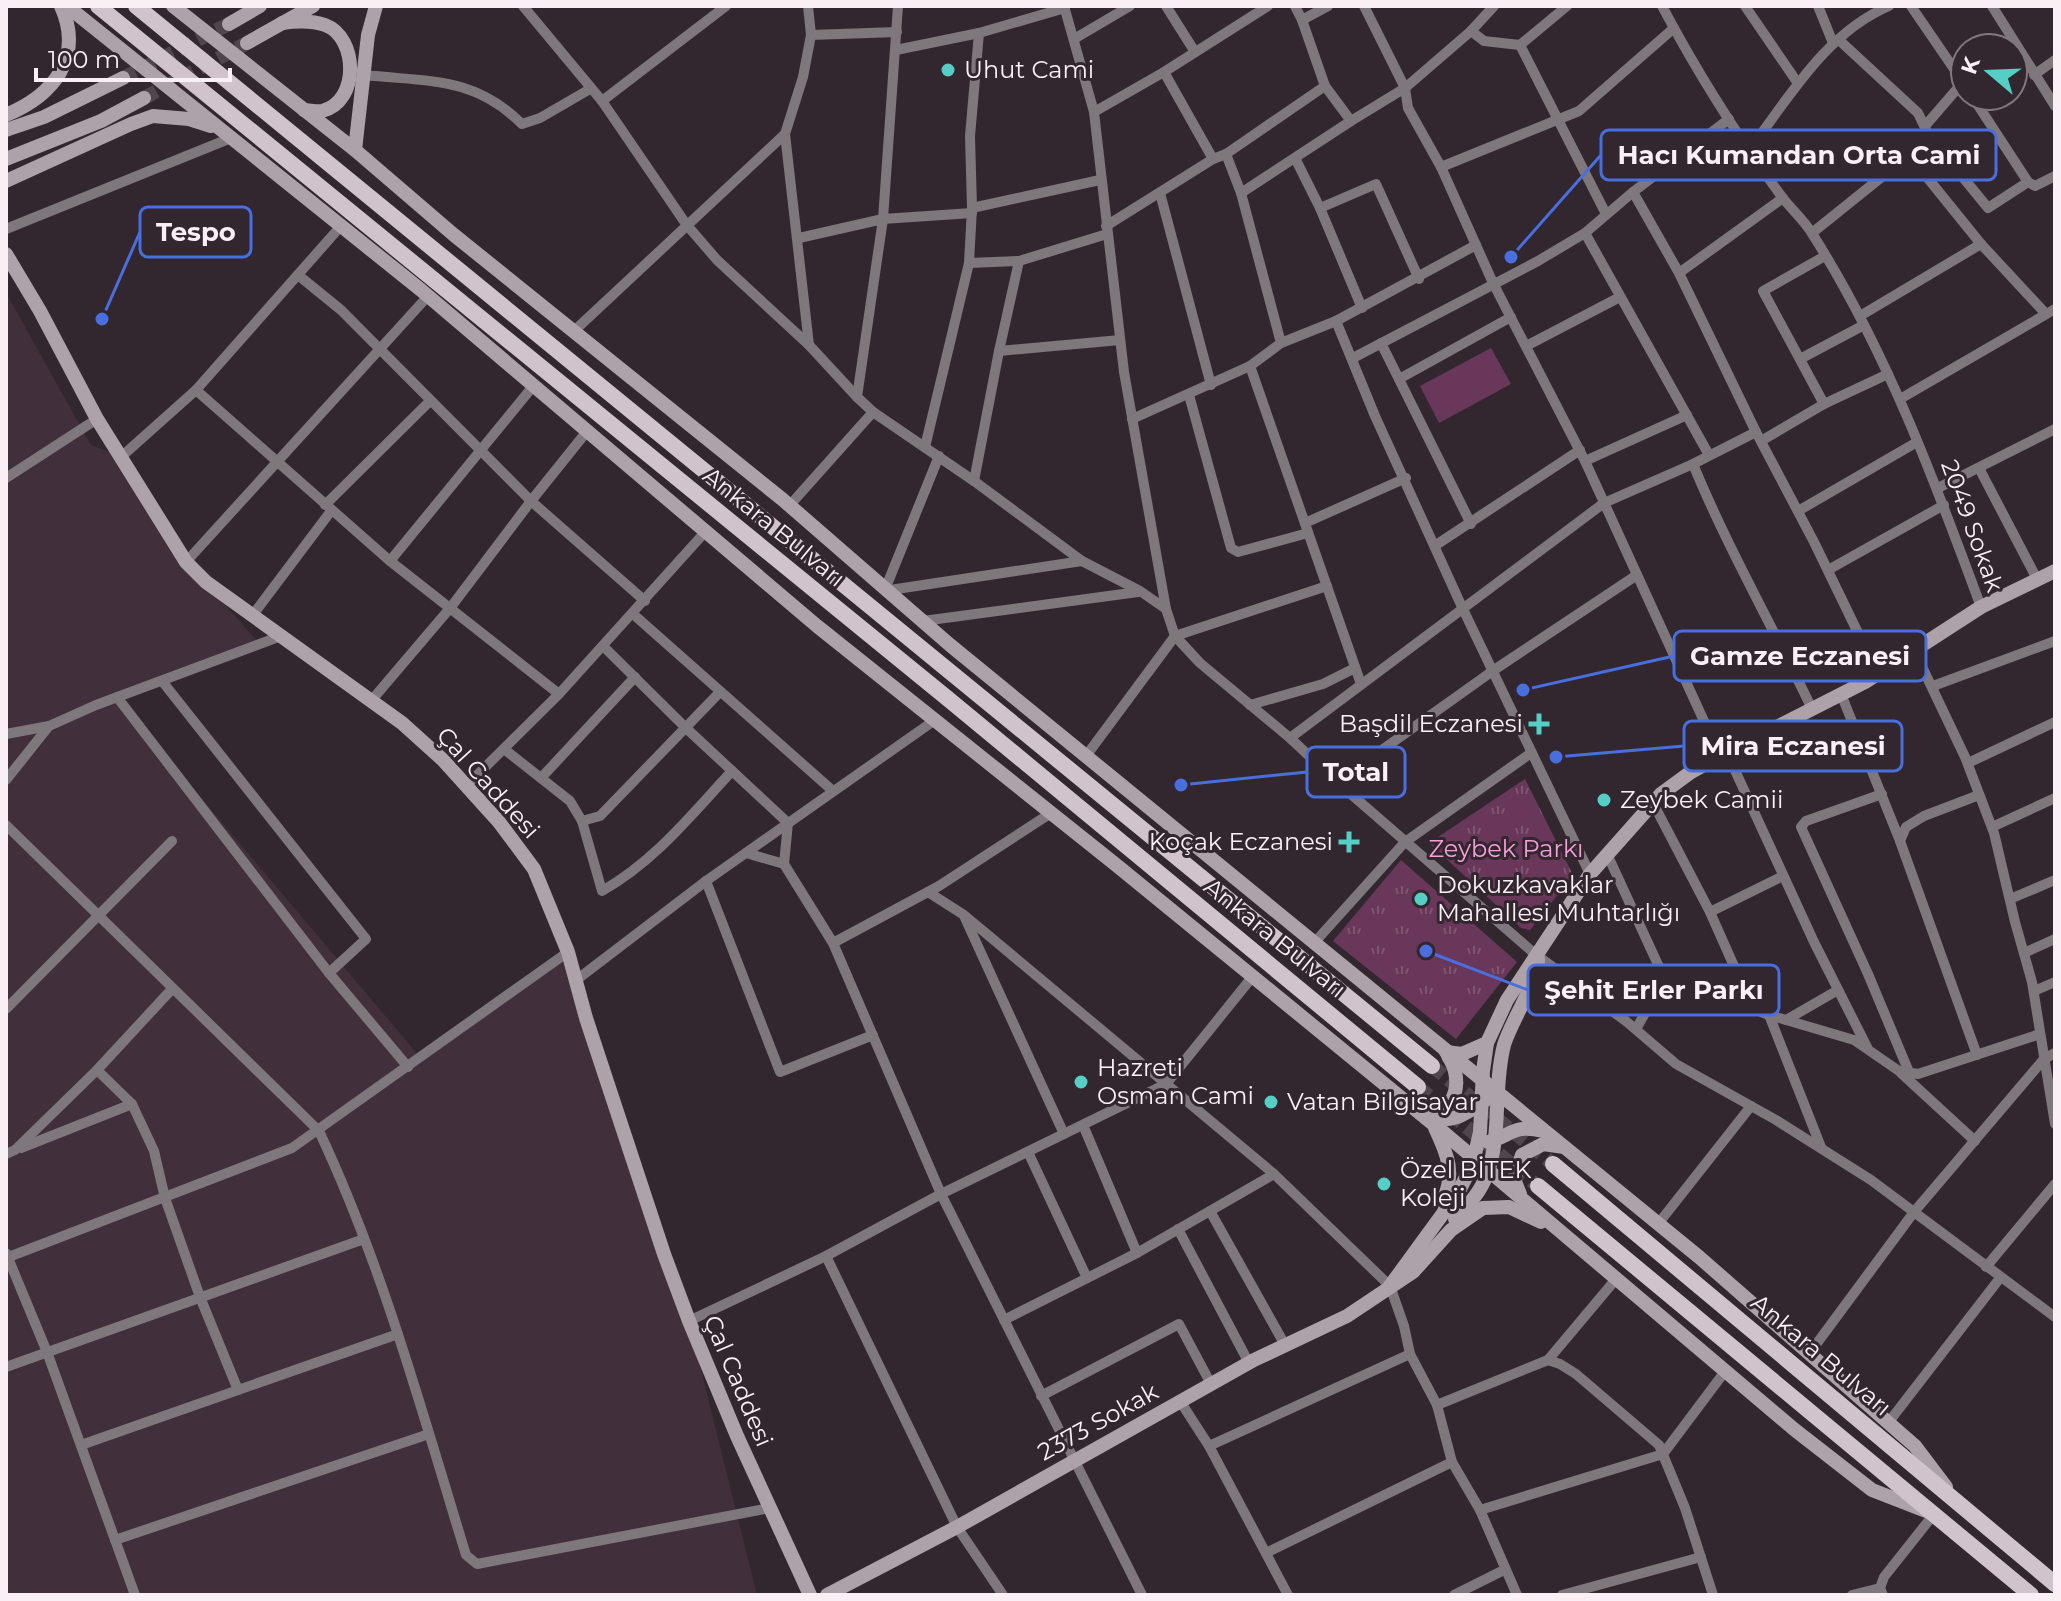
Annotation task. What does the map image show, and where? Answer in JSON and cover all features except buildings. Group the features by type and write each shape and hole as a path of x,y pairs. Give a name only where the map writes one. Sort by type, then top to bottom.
{"main road":[{"path":"64,6 428,296 817,626 1406,1102 1430,1121 1482,1148 1489,1170 1478,1193 1436,1245"},
{"path":"6,115 51,86 63,71 71,39 64,6"},
{"name":"Ankara Bulvarı","path":"98,6 935,688 1418,1087"},
{"name":"Ankara Bulvarı","path":"136,6 1432,1066"},
{"path":"173,6 355,150 454,235 790,505 923,621 1658,1224 1915,1446 1954,1498"},
{"path":"229,24 260,6"},
{"path":"247,43 313,6"},
{"path":"355,150 368,35 376,6"},
{"path":"282,23 301,21 328,26 337,33 348,50 349,78 339,100 324,110 304,110"},
{"path":"6,130 44,117 123,78"},
{"path":"6,159 101,121 144,98"},
{"path":"6,181 153,116 189,119 226,134"},
{"name":"Çal Caddesi","path":"6,254 97,419 186,562 206,582 402,723 499,822 534,869 568,952 664,1254 689,1321 810,1595"},
{"path":"1981,607 2055,571"},
{"name":"2049 Sokak","path":"1537,955 1590,874 1661,794 1691,772 1878,674 1981,607"},
{"path":"1537,955 1507,1000 1487,1043 1482,1080 1482,1148 1489,1170 1782,1419 1872,1490 1934,1514"},
{"path":"1411,1255 1458,1193 1482,1148 1497,1092 1505,1045 1523,998 1536,975 1537,955"},
{"path":"1446,1052 1462,1054 1487,1043"},
{"path":"1406,1102 1425,1111 1439,1111 1447,1106 1454,1095 1457,1075 1446,1052"},
{"path":"1430,1121 1462,1117 1497,1092"},
{"path":"1390,1286 1431,1225 1450,1182 1447,1155 1430,1121"},
{"path":"1482,1148 1507,1132 1526,1127 1547,1132"},
{"path":"1522,1199 1514,1179 1522,1155 1543,1144 1565,1147"},
{"name":"Ankara Bulvarı","path":"1553,1164 2055,1584"},
{"name":"Ankara Bulvarı","path":"1538,1186 2031,1595"},
{"path":"1436,1245 1465,1219 1483,1208 1496,1206 1509,1207 1559,1230"},
{"name":"2373 Sokak","path":"827,1595 957,1527 1249,1363 1347,1316 1413,1272 1436,1245"}],"street":[{"path":"539,6 526,10 602,101 686,224 717,260 809,345 857,397 873,412 939,456 1082,561 1140,591 1166,609"},
{"path":"602,101 726,6"},
{"path":"808,6 811,35 803,77 785,134 809,345"},
{"path":"857,397 883,219 898,6"},
{"path":"1074,39 1130,6"},
{"path":"1166,6 1195,52"},
{"path":"1094,112 1268,6"},
{"path":"1295,6 1325,86 1351,121"},
{"path":"1302,20 1328,6"},
{"path":"1364,6 1405,88 1408,108 1441,167 1493,283 1583,456 1637,575 1870,1052"},
{"path":"1241,193 1405,88 1471,31 1494,6"},
{"path":"1471,31 1484,41 1520,45 1567,6"},
{"name":"2049 Sokak","path":"1662,6 1729,119 1783,198 1812,233 1862,320 1938,488 1981,607"},
{"path":"1745,6 1797,82"},
{"path":"1818,6 1836,42 1918,113 1927,131 1988,208 2028,182"},
{"path":"1750,149 1797,82 1873,9 1889,6"},
{"path":"1911,6 1949,62"},
{"path":"1992,6 2055,106"},
{"path":"896,50 979,33 1064,7 1094,112 1106,230 1132,419 1166,609 1175,636 1200,663 1537,955 1636,1029 1676,1064 1871,1180 2055,1317"},
{"path":"1441,167 1579,111 1674,28"},
{"path":"811,35 897,32"},
{"path":"925,447 969,263 972,210 970,136 979,33"},
{"path":"1520,45 1606,214"},
{"path":"2034,75 2055,60"},
{"path":"1164,72 1213,159"},
{"path":"365,75 465,86 486,94 522,124 540,118 590,89"},
{"path":"969,263 1019,261 1106,230 1213,159 1226,154 1325,86"},
{"path":"1812,233 1909,155 1949,103"},
{"path":"1982,112 2028,182 2035,186 2053,182"},
{"path":"1353,358 1585,233 1729,119"},
{"path":"6,229 226,134"},
{"path":"574,331 785,134"},
{"path":"1226,154 1241,193 1281,343"},
{"path":"1900,399 2050,312 1981,244 1909,155"},
{"path":"1295,158 1320,208 1362,308"},
{"path":"799,238 883,219 972,210 1100,180"},
{"path":"1320,208 1376,184 1419,279"},
{"path":"1633,192 1679,273 1878,674"},
{"path":"1160,193 1211,385"},
{"path":"1679,273 1783,198"},
{"path":"121,457 196,390 340,227"},
{"path":"1585,233 1709,455"},
{"path":"1800,359 1981,244"},
{"path":"1132,419 1250,366 1281,343 1362,308 1476,245"},
{"path":"1824,404 1763,291 1825,256"},
{"path":"974,481 1019,261"},
{"path":"298,275 341,310 531,501 645,601"},
{"path":"186,562 428,296"},
{"path":"1526,346 1620,297"},
{"path":"1399,379 1511,317"},
{"path":"1336,321 1375,416 1406,478 1462,607 1590,874"},
{"path":"999,351 1120,340"},
{"path":"1381,343 1471,524"},
{"path":"1250,366 1361,684"},
{"path":"1290,738 1604,503 1709,455 1758,437 1888,374"},
{"path":"390,561 534,385"},
{"path":"196,390 390,561 559,694"},
{"path":"1189,395 1231,548 1238,552 1307,528 1406,478"},
{"path":"252,616 328,508 430,401"},
{"path":"790,505 873,412"},
{"path":"1436,545 1583,456 1687,415"},
{"path":"6,478 97,419"},
{"path":"1938,488 2055,429"},
{"path":"371,701 451,607 588,430"},
{"path":"1798,511 1917,442"},
{"path":"939,456 888,589 1082,561"},
{"path":"1693,464 1716,519 1812,709"},
{"path":"1979,468 2037,579"},
{"path":"1828,570 1944,505"},
{"path":"466,786 559,694 706,531"},
{"path":"1337,782 1494,670 1637,575"},
{"path":"1086,756 1175,636 1327,586"},
{"path":"923,621 1140,591"},
{"path":"633,614 833,791"},
{"path":"6,734 49,726 117,697 281,636"},
{"path":"1933,686 2055,641"},
{"path":"603,646 788,823"},
{"path":"1914,650 1968,763 1992,827 2034,991 2055,1124"},
{"path":"1250,705 1323,684 1355,668"},
{"path":"541,778 635,677"},
{"path":"162,681 366,939 329,973"},
{"path":"582,821 600,816 720,692"},
{"path":"1841,694 1900,841 1977,1055"},
{"path":"117,697 329,973 408,1067"},
{"path":"575,981 706,881 935,720"},
{"path":"1968,763 2055,722"},
{"path":"6,780 49,726"},
{"path":"504,749 570,801 582,821 602,891 652,858 732,771"},
{"path":"1314,943 1405,842 1531,753"},
{"path":"1882,794 1806,821 1801,827 1868,974 1904,1072"},
{"path":"1900,841 1906,827 1924,816 1979,795"},
{"path":"1992,827 2055,798"},
{"path":"1653,803 1710,912 1753,1009"},
{"path":"833,943 928,892 1051,813"},
{"path":"788,823 784,864 833,943 941,1194 1142,1595"},
{"path":"6,825 319,1131 344,1184 398,1334 466,1555 477,1564 770,1508"},
{"path":"6,1009 172,841"},
{"path":"746,853 784,864"},
{"path":"1608,856 1666,982"},
{"path":"1710,912 1783,876"},
{"path":"2010,899 2055,880"},
{"path":"706,881 780,1072 873,1035"},
{"path":"928,892 964,915 1274,1174 1390,1286 1410,1354 1437,1405 1452,1462 1480,1510 1517,1595"},
{"path":"964,915 1064,1134"},
{"path":"2024,953 2055,939"},
{"path":"135,1595 47,1352 7,1256 292,1148 568,952"},
{"path":"689,1321 826,1256 941,1194 1166,1084 1253,976"},
{"path":"1636,1029 1660,987 1666,982 1679,981 1769,1015 1854,1040 1904,1072 1975,1141"},
{"path":"2034,991 2055,982"},
{"path":"10,1152 97,1070 172,989"},
{"path":"1786,1020 1838,990"},
{"path":"1769,1015 1821,1148"},
{"path":"1904,1072 1918,1074 2040,1034"},
{"path":"1809,1354 1914,1212 2044,1059 2055,1053"},
{"path":"97,1070 132,1104 154,1151 165,1198 200,1297 238,1390"},
{"path":"10,1152 132,1104"},
{"path":"1658,1224 1751,1106"},
{"path":"1083,1125 1137,1253"},
{"path":"1028,1152 1087,1278"},
{"path":"1004,1320 1137,1253 1274,1174"},
{"path":"1986,1267 2055,1184"},
{"path":"1210,1211 1285,1345"},
{"path":"1178,1229 1249,1363"},
{"path":"6,1367 364,1239"},
{"path":"826,1256 957,1527 1003,1595"},
{"path":"1888,1423 2000,1278"},
{"path":"1437,1405 1548,1360 1616,1279"},
{"path":"1041,1396 1179,1324 1211,1384"},
{"path":"81,1445 398,1334"},
{"path":"1209,1446 1410,1354"},
{"path":"1548,1360 1576,1374 1659,1445 1685,1508 1713,1595"},
{"path":"1480,1510 1663,1454 1726,1370"},
{"path":"1180,1401 1209,1446 1288,1595"},
{"path":"115,1540 429,1434"},
{"path":"1266,1553 1452,1462"},
{"path":"1852,1595 1881,1591 1894,1561 1934,1514"},
{"path":"1562,1595 1701,1557"},
{"path":"1454,1595 1504,1570"}],"shaded area":[{"path":"6,293 91,445 121,457 186,561 260,644 117,698 420,1057 568,952 689,1321 757,1595 6,1595"}],"green space":[{"path":"1491,348 1511,384 1439,423 1420,386"},
{"name":"Zeybek Parkı","path":"1525,779 1573,875 1530,930 1521,928 1429,843"},
{"path":"1401,860 1517,962 1456,1039 1333,941"}],"tunnel":[{"path":"123,78 229,24"},
{"path":"144,98 247,43"},
{"path":"1432,1066 1553,1164"},
{"path":"1418,1087 1538,1186"}],"place":[{"name":"Uhut Cami","path":"948,70"},
{"name":"Hacı Kumandan Orta Cami","path":"1511,257"},
{"name":"Tespo","path":"102,319"},
{"name":"Gamze Eczanesi","path":"1523,690"},
{"name":"Başdil Eczanesi","path":"1539,724"},
{"name":"Mira Eczanesi","path":"1556,757"},
{"name":"Total","path":"1181,785"},
{"name":"Zeybek Camii","path":"1604,800"},
{"name":"Koçak Eczanesi","path":"1349,842"},
{"name":"Dokuzkavaklar Mahallesi Muhtarlığı","path":"1421,899"},
{"name":"Şehit Erler Parkı","path":"1426,951"},
{"name":"Hazreti Osman Cami","path":"1081,1082"},
{"name":"Vatan Bilgisayar","path":"1271,1102"},
{"name":"Özel BİTEK Koleji","path":"1384,1184"}]}
